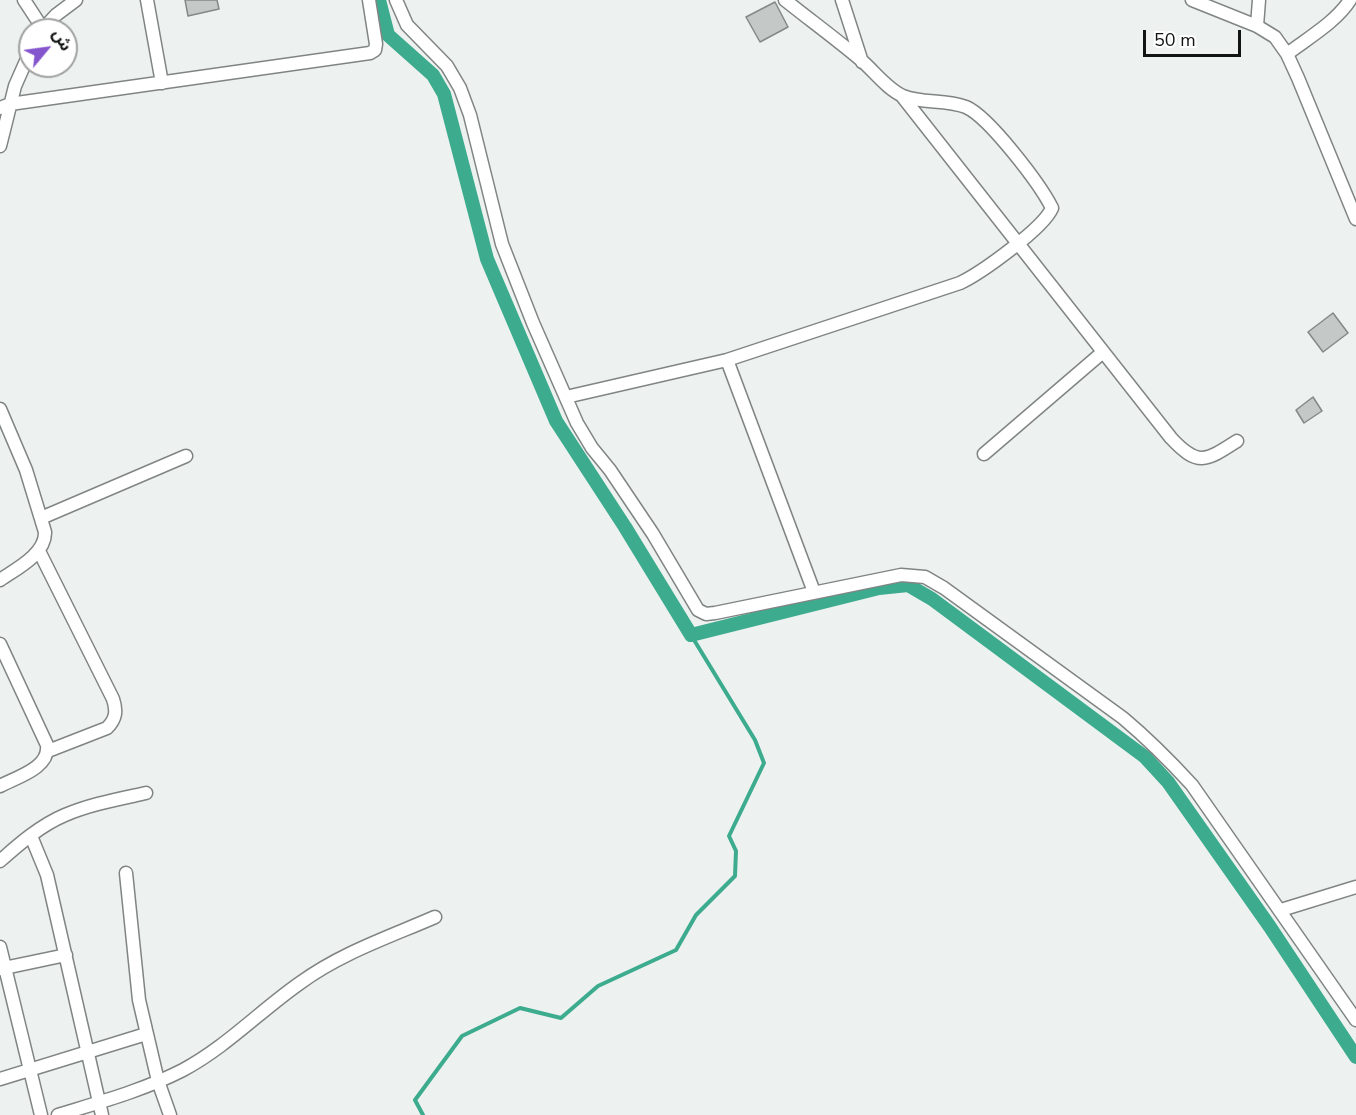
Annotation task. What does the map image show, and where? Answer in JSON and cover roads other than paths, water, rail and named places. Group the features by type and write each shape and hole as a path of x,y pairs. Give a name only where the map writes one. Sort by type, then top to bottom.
{"street":[{"path":"24,0 35,18"},
{"path":"53,18 76,0"},
{"path":"147,0 162,83"},
{"path":"5,106 370,53 375,50 376,44 369,0"},
{"path":"396,0 407,24 447,66 460,88 470,115 502,244 533,323 577,423 592,448 648,525 698,610 706,614 715,613 901,575 925,578 944,588 1147,738 1192,784 1356,1020"},
{"path":"785,0 902,96 1102,352 1183,451 1193,457 1208,458 1237,441"},
{"path":"842,0 862,62"},
{"path":"1192,0 1257,26 1275,38 1287,54 1356,219"},
{"path":"1257,26 1259,0"},
{"path":"1287,54 1345,8 1350,0"},
{"path":"0,146 5,106 19,78"},
{"path":"566,397 727,360 960,283 991,266 1045,219 1052,207 1017,158 982,118 968,108 948,102 916,100 902,96"},
{"path":"984,454 1102,352"},
{"path":"727,360 814,592"},
{"path":"0,409 26,470 45,538 39,551 0,580"},
{"path":"41,518 186,456"},
{"path":"39,551 113,699 116,711 107,728 48,751"},
{"path":"0,644 48,751 48,756 41,765 0,786"},
{"path":"0,861 44,826 64,815 102,803 146,794"},
{"path":"31,836 46,875 100,1109"},
{"path":"126,873 135,969 146,1034 158,1081 170,1115"},
{"path":"1281,910 1356,887"},
{"path":"58,1115 100,1109 183,1070 316,972 342,957 435,917"},
{"path":"0,947 2,968 41,1115"},
{"path":"2,968 66,955"},
{"path":"0,1079 146,1034"}],"waterway":[{"path":"379,0 388,35 433,75 444,94 487,259 556,421 625,527 691,635 879,588 908,585 932,599 1145,757 1168,782 1270,927 1356,1057"},
{"path":"423,1115 415,1100 462,1036 520,1008 561,1018 598,986 676,950 696,915 735,876 736,851 729,836 764,763 755,740 691,635"}]}
